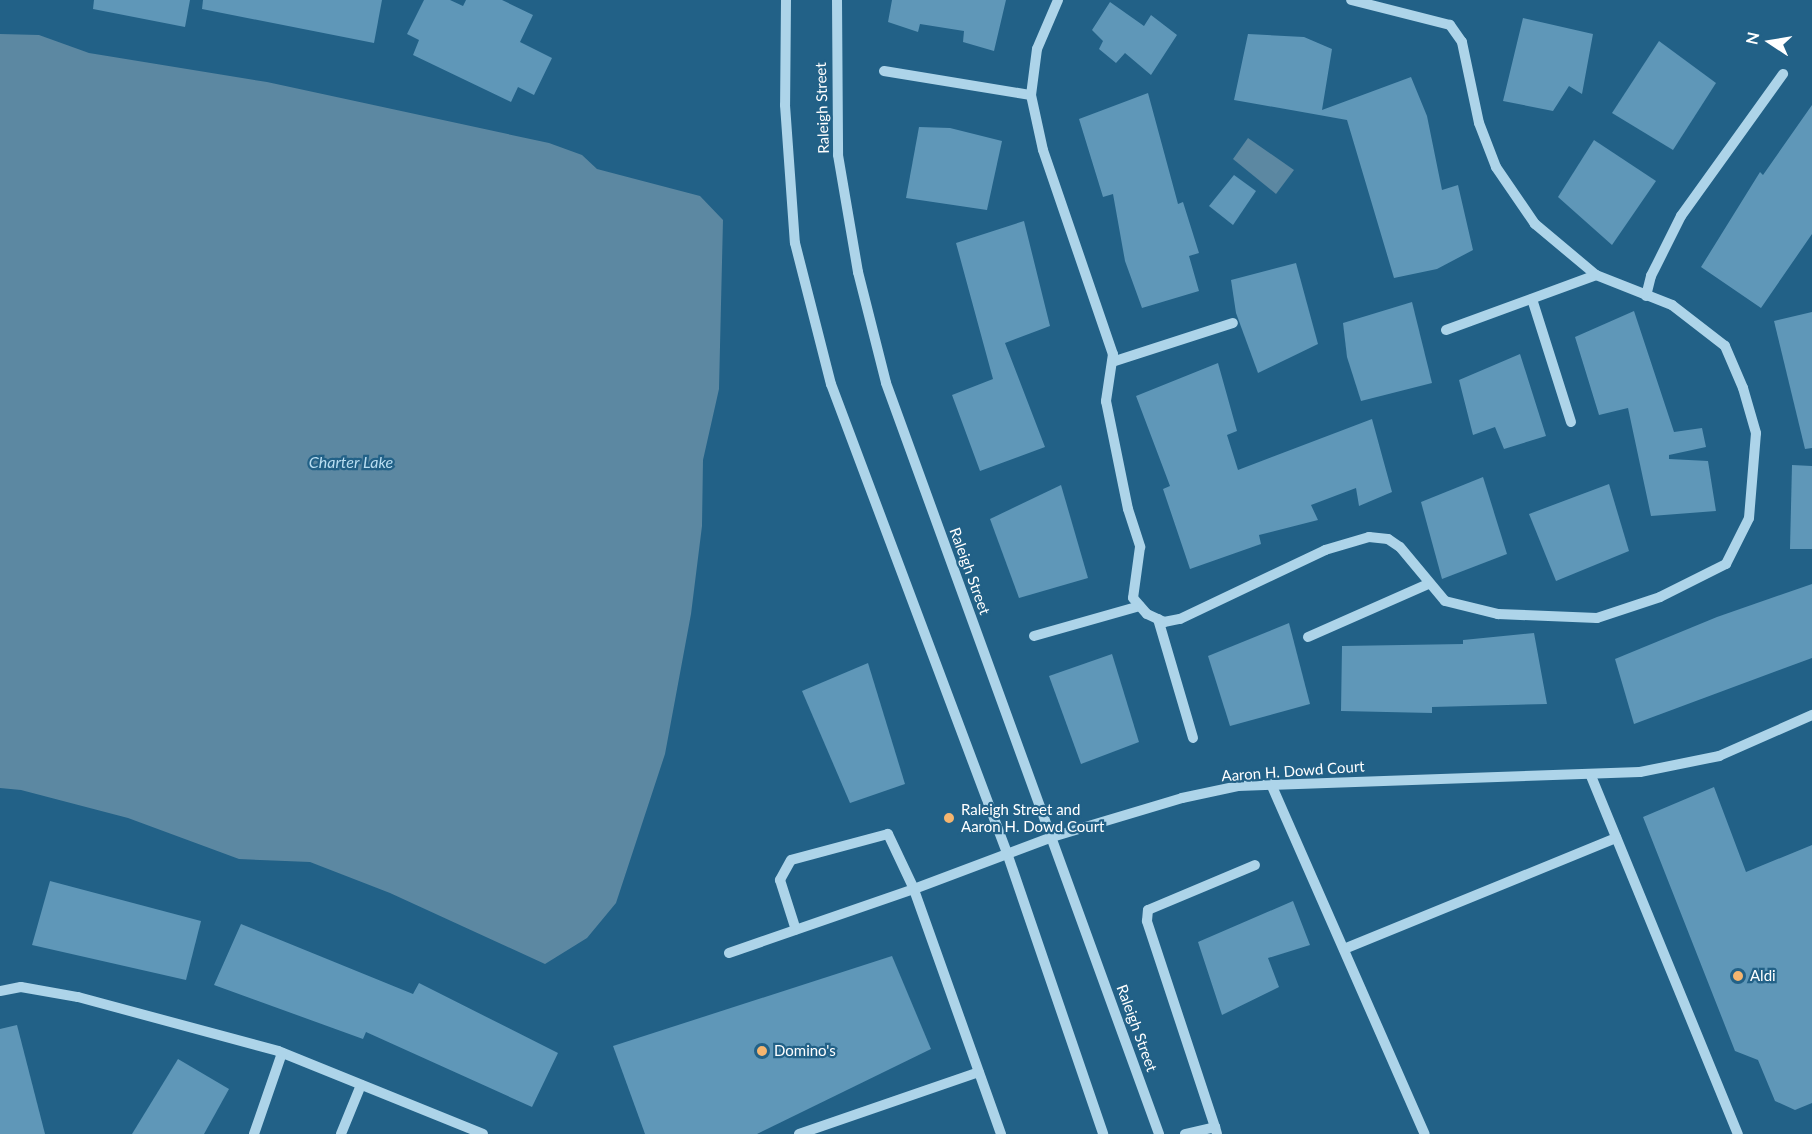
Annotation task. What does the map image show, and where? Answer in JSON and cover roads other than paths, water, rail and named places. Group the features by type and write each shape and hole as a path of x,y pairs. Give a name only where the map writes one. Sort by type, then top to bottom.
{"street":[{"path":"786,0 785,105 795,243 831,384 1007,853 1103,1134"},
{"name":"Raleigh Street","path":"837,0 838,155 858,272 886,383 1159,1134"},
{"path":"1058,0 1037,49 1031,95 1043,150 1113,354 1106,401 1128,509 1140,547 1133,598 1140,606 1158,619 1180,620 1325,550 1369,537 1388,539 1400,547 1428,584 1445,601 1498,614 1597,618 1660,597 1726,564 1749,518 1754,488 1756,433 1743,388 1725,346 1672,305 1596,275 1536,225 1496,168 1479,123 1462,42 1450,25 1351,0"},
{"path":"884,71 1031,95"},
{"path":"1646,296 1651,276 1682,216 1783,74"},
{"path":"1446,330 1596,275"},
{"path":"1532,299 1571,422"},
{"path":"1112,362 1233,323"},
{"path":"1308,637 1428,584"},
{"path":"1034,636 1140,606"},
{"path":"1158,619 1193,738"},
{"name":"Aaron H. Dowd Court","path":"729,953 914,889 1052,837 1182,798 1271,784 1591,776 1680,766 1719,756 1812,715"},
{"path":"1591,776 1738,1134"},
{"path":"1271,784 1425,1134"},
{"path":"796,930 780,880 790,860 888,834 914,889 1001,1134"},
{"path":"1344,949 1616,838"},
{"path":"1185,1134 1216,1130 1147,921 1148,910 1255,865"},
{"path":"0,991 21,987 78,997 282,1053 483,1134"},
{"path":"254,1134 282,1053"},
{"path":"799,1134 978,1072"},
{"path":"341,1134 361,1085"}],"water":[{"name":"Charter Lake","path":"0,34 39,35 89,53 267,82 549,143 582,155 597,169 700,196 723,220 719,389 703,460 702,526 691,614 665,754 616,903 587,938 545,964 390,893 310,862 239,859 128,818 21,790 0,788"},
{"path":"1248,138 1294,170 1276,194 1233,159"}],"place":[{"name":"Raleigh Street and Aaron H. Dowd Court","path":"949,818"},
{"name":"Aldi","path":"1738,976"},
{"name":"Domino's","path":"762,1051"}]}
